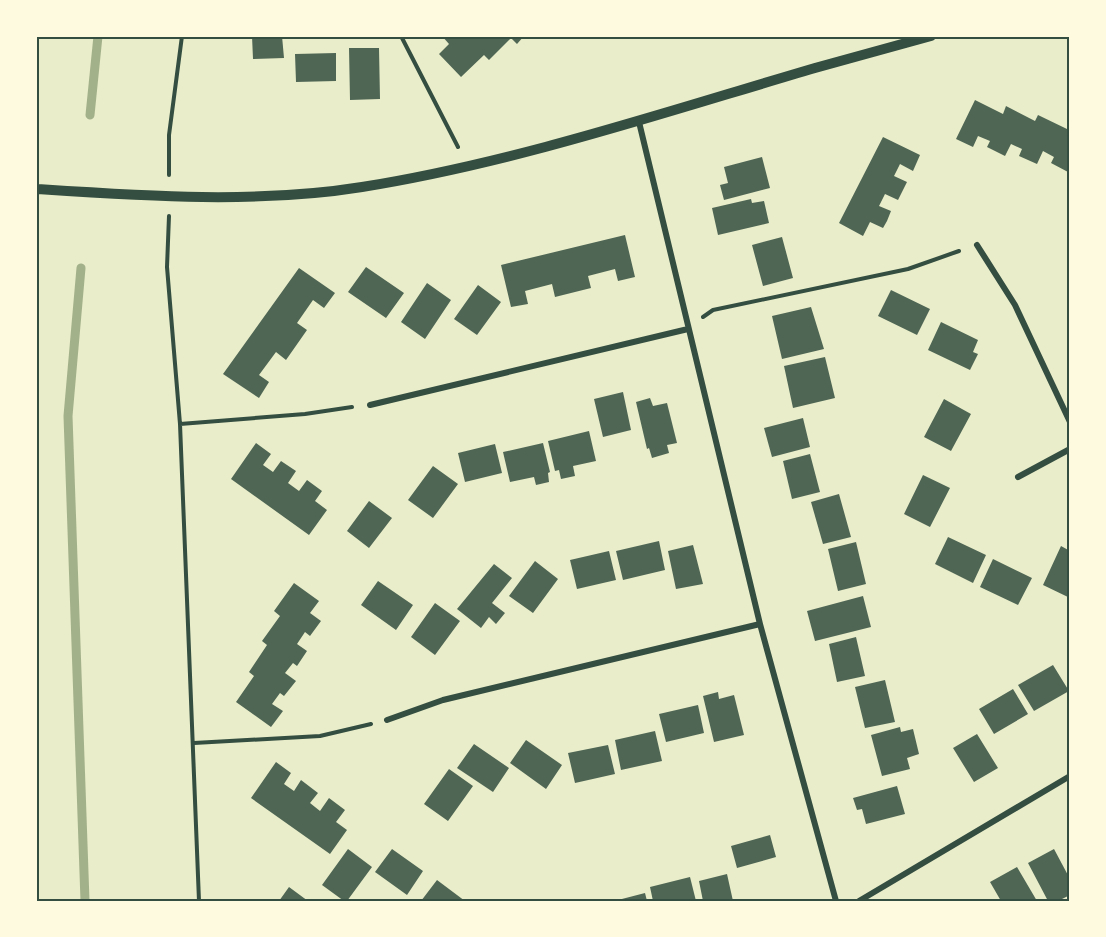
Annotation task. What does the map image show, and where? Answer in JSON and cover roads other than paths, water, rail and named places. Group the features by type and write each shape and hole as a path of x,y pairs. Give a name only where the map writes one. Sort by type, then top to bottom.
{"street":[{"path":"36,189 258,197 360,187 525,154 931,36"},
{"path":"639,122 760,624 836,901"},
{"path":"977,244 1015,305 1070,422"},
{"path":"370,405 688,328"},
{"path":"1018,477 1070,450"},
{"path":"387,720 443,700 760,624"},
{"path":"859,901 1070,776"}],"waterway":[{"path":"90,115 98,36"},
{"path":"81,268 68,416 85,901"}]}
